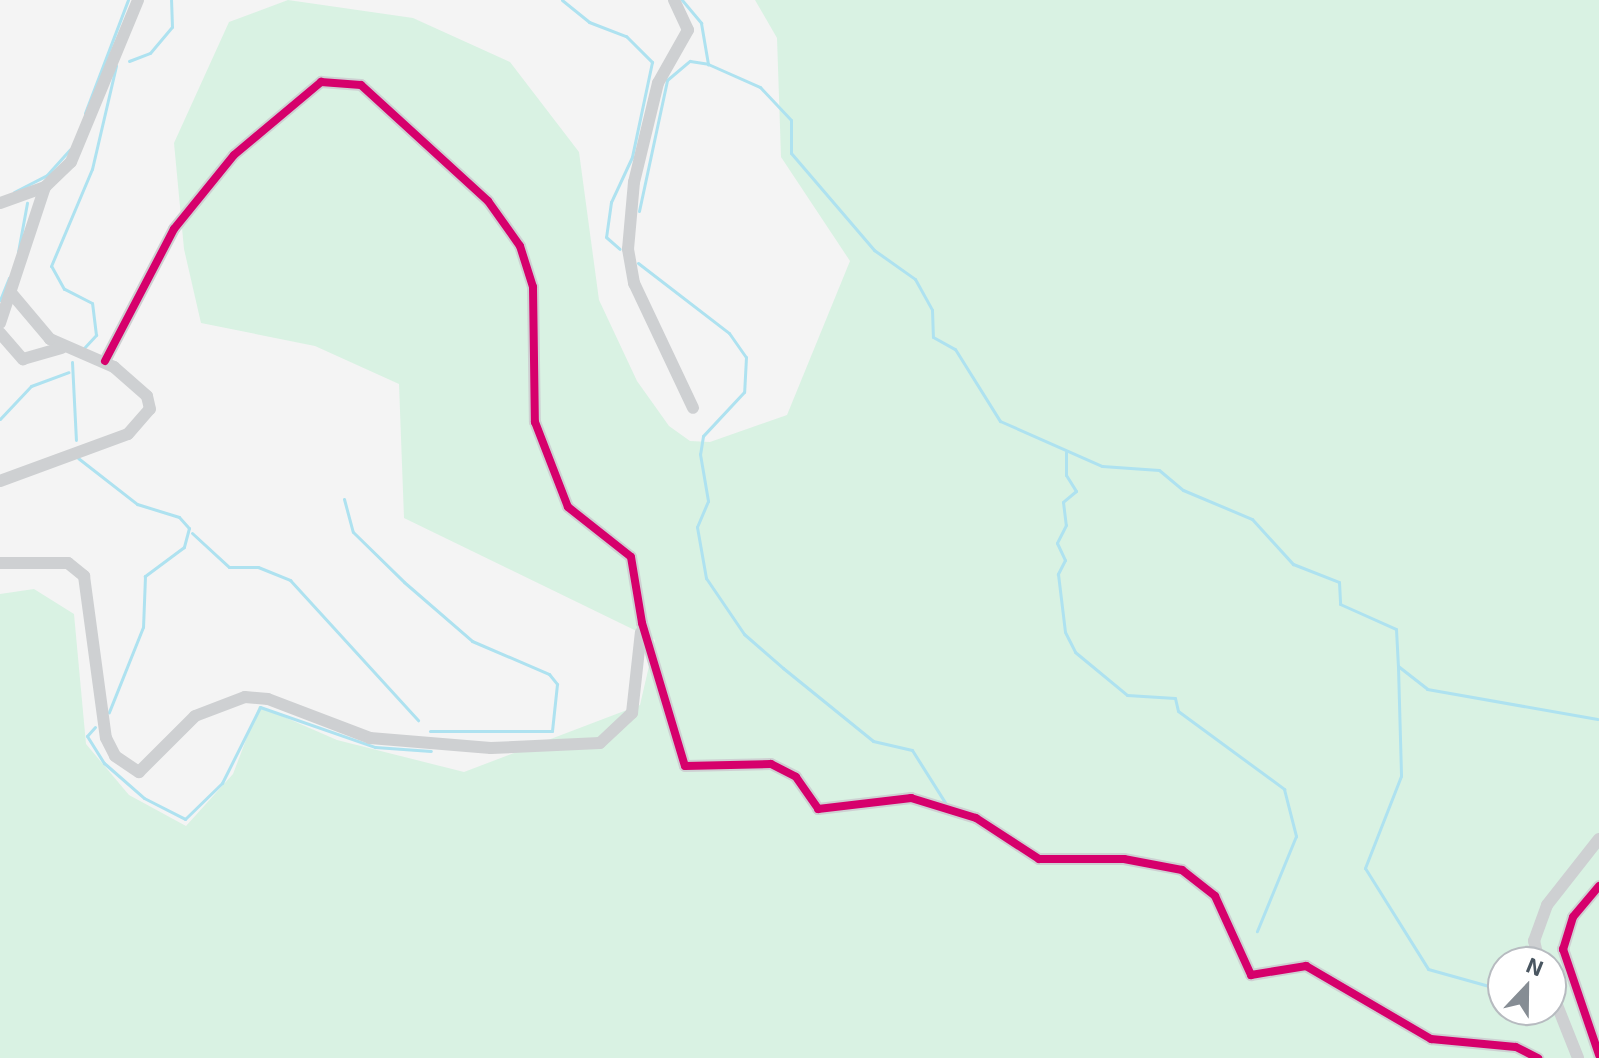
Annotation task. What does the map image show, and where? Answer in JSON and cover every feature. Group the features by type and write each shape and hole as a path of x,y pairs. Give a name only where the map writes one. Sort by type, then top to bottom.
{"street":[{"path":"0,323 45,187 77,151 138,0"},
{"path":"674,0 688,30 658,83 634,182 628,249 634,283 693,408"},
{"path":"105,361 174,229 234,155 321,82 361,85 496,209 520,246 533,287 535,422 568,507 631,557 642,623 685,766 771,764 796,777 818,809 918,800 976,818 1039,859 1124,859 1182,870 1215,896 1251,975 1306,966 1431,1039 1516,1047 1538,1058"},
{"path":"0,203 45,187"},
{"path":"0,481 143,426 147,396 105,361 61,348 12,294"},
{"path":"0,333 23,359 61,348"},
{"path":"0,563 57,561 84,576 106,738 115,756 139,772 195,716 245,697 268,699 370,738 491,748 600,743 623,728 635,705 642,623"},
{"path":"1535,946 1534,941 1547,905 1599,839"},
{"path":"1599,886 1573,917 1563,949 1599,1055"},
{"path":"1565,1026 1578,1058"}],"green space":[{"path":"288,0 413,18 510,62 579,152 599,300 637,381 669,426 690,441 710,442 787,415 850,261 781,157 777,38 755,0 1599,0 1599,1058 0,1058 0,594 34,589 74,614 86,744 129,795 186,826 233,774 259,706 337,740 464,772 640,705 655,640 404,518 399,384 315,346 201,323 184,249 174,143 229,22"}],"waterway":[{"path":"85,113 128,0"},
{"path":"129,61 150,53 172,27 171,0"},
{"path":"562,0 589,22 626,36 652,62 632,157 611,202 606,237 620,249"},
{"path":"682,0 701,23 708,64 760,87 791,120 791,153 874,250 915,279 932,310 933,337 955,349 1000,421 1102,466 1159,470 1183,490 1252,519 1293,564 1339,582 1340,604 1396,629 1398,666 1427,689 1597,719"},
{"path":"639,211 667,80 690,61 708,64"},
{"path":"84,348 96,335 92,303 64,289 51,266 92,169 116,66"},
{"path":"14,192 46,176 70,149"},
{"path":"18,252 27,203"},
{"path":"638,263 729,333 746,357 744,392 703,436 700,454 708,501 697,527 706,578 744,634 783,668 873,741 912,750 946,804"},
{"path":"0,300 9,278"},
{"path":"72,362 76,440"},
{"path":"0,419 31,386 69,372"},
{"path":"1066,452 1066,475 1076,491 1063,502 1066,525 1057,543 1065,560 1058,574 1065,632 1075,652 1127,695 1175,698 1178,711 1284,789 1296,836 1257,931"},
{"path":"78,458 137,504 179,517 189,528 184,547 145,576 143,627 109,712"},
{"path":"344,499 353,532 404,582 472,641 549,674 557,684 552,731 430,731"},
{"path":"192,533 229,567 258,567 290,580 418,720"},
{"path":"1398,667 1401,776 1365,868 1428,969 1487,986"},
{"path":"95,727 87,736 104,763 144,798 185,819 222,783 260,707 375,747 431,751"}],"cycle path":[{"path":"105,361 174,229 234,155 321,82 361,85 488,201 520,246 533,287 535,422 568,507 631,557 642,623 685,766 771,764 796,777 818,809 911,798 976,818 1039,859 1124,859 1182,870 1215,896 1251,975 1306,966 1431,1039 1516,1047 1538,1058"},
{"path":"1599,886 1573,917 1563,949 1599,1055"}]}
